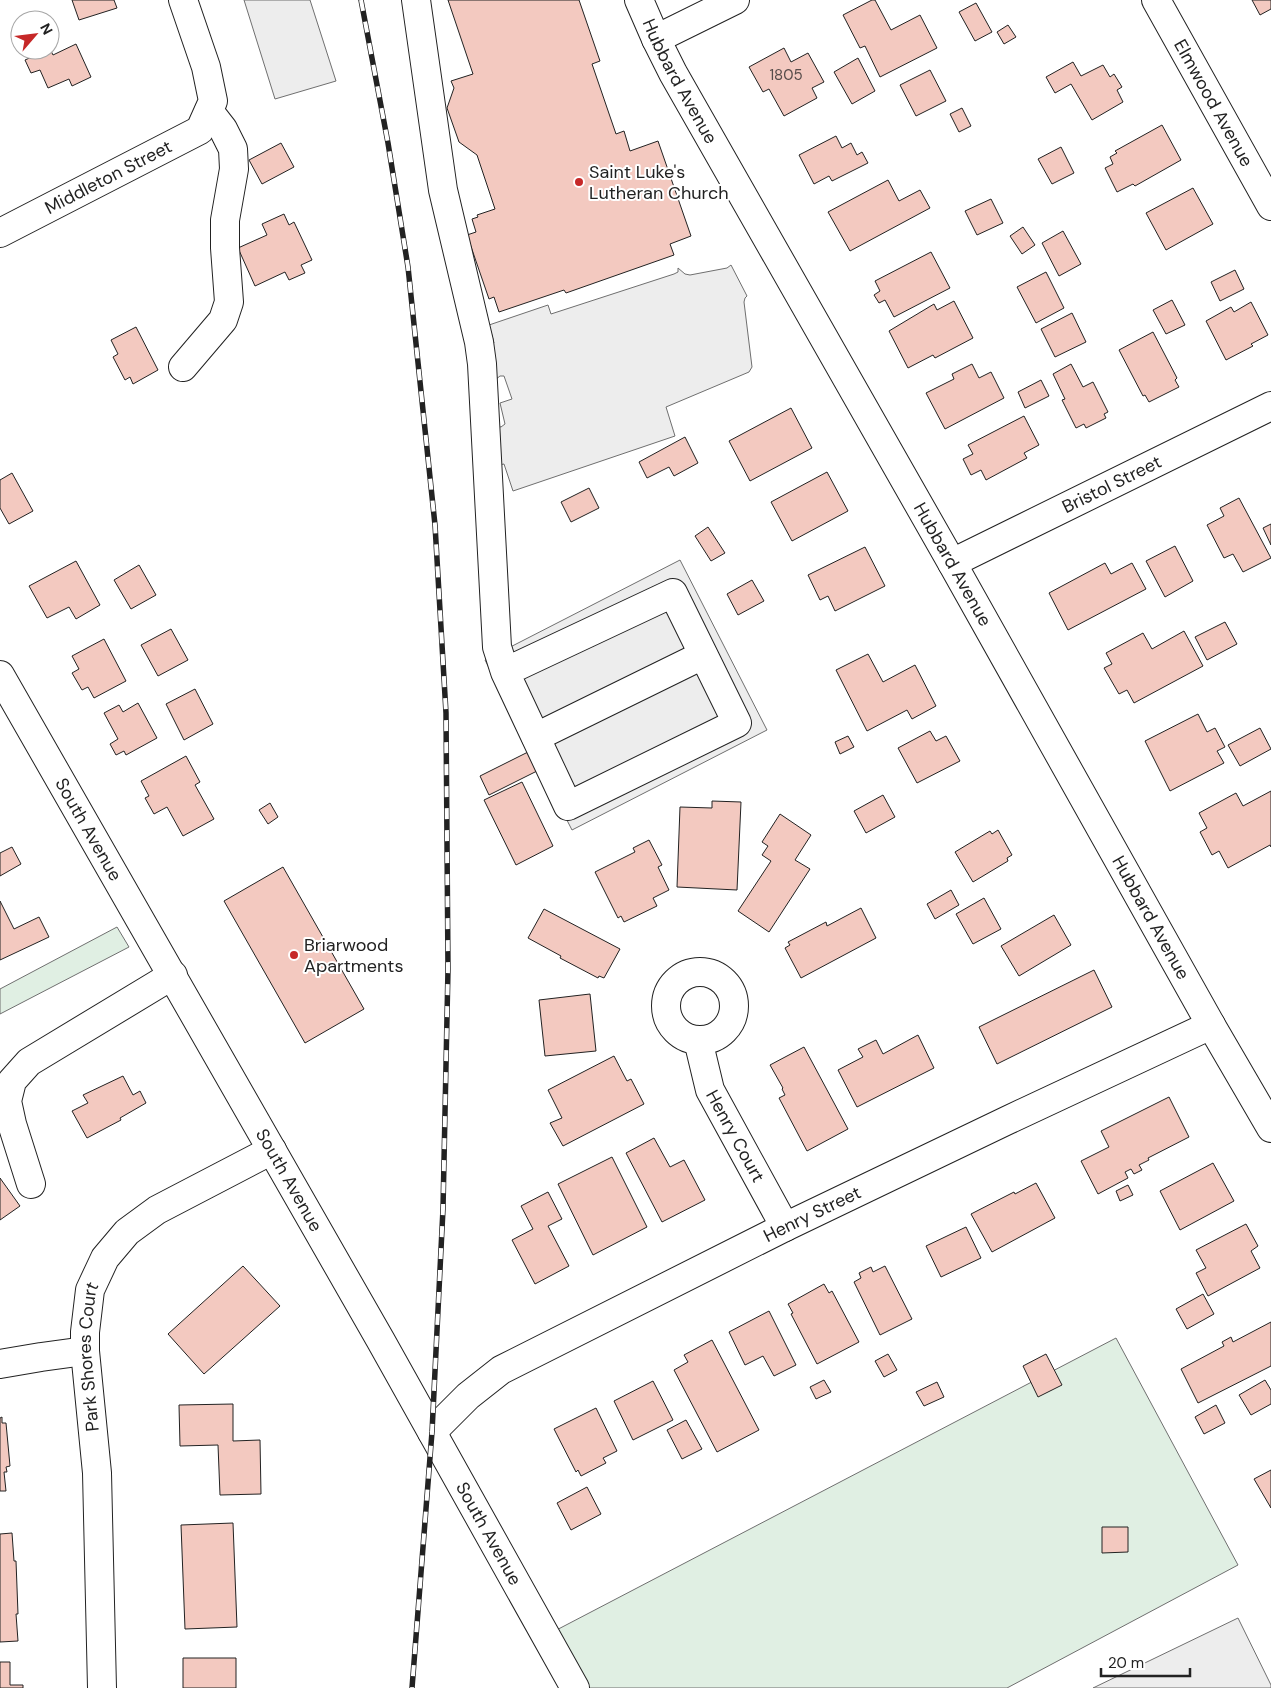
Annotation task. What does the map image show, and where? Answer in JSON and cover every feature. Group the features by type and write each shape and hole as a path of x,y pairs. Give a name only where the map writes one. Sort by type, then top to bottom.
{"street":[{"path":"183,0 208,75 214,101 209,111 223,129 233,149 234,169 225,220 229,302 223,320 183,367"},
{"path":"416,0 443,190 482,364 497,647 505,672 568,806 737,723 673,593 505,672"},
{"name":"Hubbard Avenue","path":"640,0 673,73 1271,1128"},
{"path":"656,39 735,0"},
{"name":"Elmwood Avenue","path":"1156,0 1271,206"},
{"name":"Middleton Street","path":"0,233 200,130 209,111"},
{"name":"Bristol Street","path":"952,563 1271,406"},
{"path":"536,737 704,655"},
{"name":"South Avenue","path":"0,674 173,975 576,1688"},
{"path":"31,1184 4,1101 12,1081 10,1071 29,1062 173,975"},
{"name":"Henry Street","path":"432,1432 468,1396 501,1370 785,1227 1211,1025"},
{"name":"Henry Court","path":"698,1040 710,1090 785,1227"},
{"name":"Park Shores Court","path":"102,1688 97,1473 85,1351 85,1332 90,1290 105,1258 127,1232 157,1210 272,1150"},
{"path":"0,1364 85,1351"}],"green space":[{"path":"117,927 129,947 0,1014 0,989"},
{"path":"1116,1338 1238,1565 1007,1688 575,1688 545,1636"}],"shaded area":[{"path":"244,0 310,0 336,81 275,99"},
{"path":"731,265 747,296 744,302 752,367 749,372 666,407 675,436 513,491 504,464 499,465 497,426 501,427 505,424 500,403 512,399 504,376 500,376 495,380 490,344 494,343 489,325 548,305 551,314 674,274 678,272 678,268 685,274 690,275 727,268"},
{"path":"680,560 767,730 572,830 485,660"},
{"path":"1238,1618 1271,1688 1093,1688"}],"building":[{"path":"72,0 114,0 117,8 79,20"},
{"name":"Saint Luke's Lutheran Church","path":"448,0 579,0 600,61 592,64 616,134 624,131 630,151 658,141 691,236 670,244 674,255 566,293 564,290 499,312 494,297 489,299 467,235 476,232 472,219 478,217 477,215 495,209 477,155 459,142 447,108 454,88 451,81 473,74"},
{"path":"875,0 891,30 920,15 937,48 880,77 865,46 860,48 843,15"},
{"path":"1252,0 1271,0 1271,9 1260,15"},
{"path":"976,3 992,32 975,41 959,12"},
{"path":"1008,25 1016,37 1004,44 997,32"},
{"path":"76,44 91,77 72,86 69,79 48,88 40,70 31,73 25,60 60,60 60,52"},
{"path":"784,48 791,62 808,53 824,82 812,88 817,98 784,116 769,89 763,92 749,67"},
{"path":"858,58 875,91 852,104 834,72"},
{"path":"1073,62 1081,76 1103,65 1110,77 1114,74 1122,87 1117,90 1123,102 1092,120 1071,84 1055,93 1046,77"},
{"path":"930,70 946,101 916,116 900,85"},
{"path":"962,108 971,126 959,132 950,114"},
{"path":"1162,125 1181,160 1135,186 1133,184 1117,192 1105,168 1113,164 1110,157 1117,153 1115,151"},
{"path":"836,136 842,148 851,143 857,155 862,152 868,163 832,181 829,176 814,184 799,155"},
{"path":"281,143 294,167 262,184 249,160"},
{"path":"1061,147 1074,173 1052,184 1038,159"},
{"path":"888,180 899,201 920,190 930,208 850,251 828,212"},
{"path":"1193,188 1213,224 1166,250 1146,213"},
{"path":"991,199 1003,223 977,235 965,211"},
{"path":"284,214 289,225 294,222 312,260 301,265 305,273 289,280 285,272 255,286 238,248 267,235 262,224"},
{"path":"1023,227 1035,245 1022,254 1010,236"},
{"path":"1063,231 1081,264 1059,276 1042,243"},
{"path":"931,252 950,288 894,317 885,300 879,303 874,295 880,291 875,281"},
{"path":"1235,270 1244,289 1220,301 1211,282"},
{"path":"1046,272 1064,308 1036,323 1017,287"},
{"path":"1172,300 1185,325 1166,334 1153,310"},
{"path":"954,301 973,338 935,358 933,355 908,368 889,331 934,304 937,310"},
{"path":"1251,302 1268,335 1251,344 1253,346 1226,360 1206,321 1231,307 1234,312"},
{"path":"1072,313 1086,342 1055,357 1041,329"},
{"path":"136,327 158,370 133,384 130,377 125,380 113,357 118,354 111,340"},
{"path":"1153,332 1177,378 1175,380 1179,387 1149,402 1145,395 1143,396 1119,350"},
{"path":"972,364 979,378 991,372 1004,398 945,429 926,393 954,379 952,374"},
{"path":"1071,364 1083,387 1093,382 1108,412 1104,414 1106,418 1086,428 1084,424 1076,428 1062,400 1065,399 1053,374"},
{"path":"1041,380 1049,396 1025,408 1018,392"},
{"path":"791,408 812,448 750,481 729,441"},
{"path":"1024,416 1039,445 1024,453 1027,458 986,480 981,470 971,475 963,459 973,454 968,445"},
{"path":"685,437 698,463 674,476 669,467 647,478 639,462"},
{"path":"827,472 848,511 792,541 771,502"},
{"path":"12,473 33,511 9,524 0,508 0,480"},
{"path":"589,488 599,508 571,522 561,502"},
{"path":"1239,498 1271,558 1243,572 1233,554 1224,558 1207,525 1224,516 1220,508"},
{"path":"1271,524 1271,545 1263,528"},
{"path":"708,527 725,553 711,561 695,536"},
{"path":"1175,546 1193,581 1165,597 1146,561"},
{"path":"865,547 885,586 835,611 828,596 820,600 808,575"},
{"path":"76,561 100,605 76,619 69,607 47,618 29,586"},
{"path":"1105,563 1111,574 1132,563 1146,589 1068,630 1049,593"},
{"path":"139,565 156,595 131,609 114,580"},
{"path":"752,580 764,601 738,615 727,594"},
{"path":"1225,622 1237,644 1207,660 1195,637"},
{"path":"171,629 188,660 158,676 141,645"},
{"path":"1184,631 1203,666 1134,703 1127,690 1119,694 1104,668 1112,664 1106,653 1143,633 1152,649"},
{"path":"104,639 126,681 94,698 88,687 82,690 72,673 79,669 72,656"},
{"path":"868,654 883,682 915,665 936,706 912,719 907,710 867,731 836,670"},
{"path":"195,689 213,724 184,740 166,704"},
{"path":"138,703 157,738 126,755 124,751 116,755 110,744 118,739 104,713 119,705 123,712"},
{"path":"1198,714 1207,732 1215,728 1225,747 1217,751 1224,763 1170,791 1145,741"},
{"path":"1260,728 1271,749 1240,766 1228,745"},
{"path":"930,731 936,741 946,736 960,761 917,783 898,748"},
{"path":"848,736 854,747 840,754 835,742"},
{"path":"530,751 539,770 489,795 480,776"},
{"path":"186,756 200,782 195,785 214,819 183,836 167,807 154,814 145,798 149,796 141,781"},
{"path":"522,782 553,846 516,865 484,800"},
{"path":"1271,791 1271,847 1270,845 1228,868 1219,851 1212,855 1200,832 1207,828 1199,813 1236,793 1243,806"},
{"path":"883,795 895,817 866,833 854,811"},
{"path":"712,801 741,802 737,890 677,887 680,807 712,808"},
{"path":"270,803 278,817 268,824 259,810"},
{"path":"780,814 811,835 795,860 810,869 769,932 738,911 771,861 762,855 768,846 762,842"},
{"path":"998,830 1012,855 1007,858 1008,861 973,882 955,852 990,831 992,834"},
{"path":"649,840 662,865 658,867 669,890 653,898 657,906 624,922 621,916 618,918 595,872 635,852 633,848"},
{"path":"12,847 21,864 0,876 0,853"},
{"name":"Briarwood Apartments","path":"283,867 364,1009 305,1043 224,901"},
{"path":"951,890 959,905 935,919 927,904"},
{"path":"984,898 1001,929 973,944 956,914"},
{"path":"0,901 14,929 39,917 49,937 0,960"},
{"path":"861,908 876,938 801,978 785,948 790,945 788,942 826,922 827,926"},
{"path":"544,909 620,949 604,978 599,976 598,978 560,958 561,956 528,938"},
{"path":"1054,915 1071,945 1019,976 1001,946"},
{"path":"1094,970 1112,1007 997,1064 979,1027"},
{"path":"590,994 596,1051 545,1056 539,1000"},
{"path":"918,1035 934,1068 857,1107 838,1070 863,1057 858,1049 876,1040 883,1054"},
{"path":"804,1047 848,1129 807,1151 779,1098 785,1095 770,1065"},
{"path":"614,1056 627,1081 631,1079 644,1104 563,1146 550,1123 562,1118 548,1090"},
{"path":"123,1076 133,1095 140,1091 146,1103 120,1118 121,1120 87,1138 72,1111 88,1103 83,1095"},
{"path":"1169,1097 1189,1137 1148,1158 1149,1160 1139,1165 1142,1170 1134,1174 1131,1169 1125,1172 1128,1178 1098,1194 1081,1161 1109,1147 1101,1131"},
{"path":"654,1138 670,1167 684,1160 705,1200 662,1222 626,1153"},
{"path":"612,1157 647,1227 593,1255 558,1184"},
{"path":"1213,1163 1234,1201 1180,1230 1160,1191"},
{"path":"0,1178 20,1206 0,1220"},
{"path":"1036,1183 1055,1218 992,1252 971,1214"},
{"path":"1128,1185 1133,1195 1120,1201 1116,1191"},
{"path":"548,1192 562,1219 548,1226 569,1266 535,1284 512,1240 533,1229 521,1206"},
{"path":"1246,1224 1258,1246 1251,1251 1260,1268 1208,1296 1196,1273 1206,1268 1196,1250"},
{"path":"966,1227 981,1258 941,1277 926,1246"},
{"path":"243,1266 280,1306 204,1374 168,1334"},
{"path":"885,1266 912,1319 880,1335 854,1282 861,1278 859,1273 871,1267 873,1272"},
{"path":"824,1284 829,1293 832,1291 859,1342 817,1364 791,1314 793,1313 788,1304"},
{"path":"1203,1294 1214,1314 1187,1329 1176,1309"},
{"path":"769,1311 796,1365 774,1376 763,1356 745,1365 729,1332"},
{"path":"1271,1322 1271,1366 1198,1403 1181,1369 1224,1346 1222,1342 1231,1337 1233,1342"},
{"path":"712,1340 759,1430 717,1452 674,1370 688,1362 684,1355"},
{"path":"888,1354 897,1370 884,1377 875,1361"},
{"path":"1046,1354 1062,1385 1038,1397 1023,1366"},
{"path":"824,1380 831,1392 816,1399 810,1387"},
{"path":"1265,1380 1271,1390 1271,1404 1251,1415 1239,1395"},
{"path":"653,1381 673,1420 633,1440 614,1401"},
{"path":"937,1382 944,1397 924,1406 916,1392"},
{"path":"233,1404 233,1441 260,1440 261,1494 220,1495 218,1445 180,1446 179,1405"},
{"path":"1216,1405 1225,1423 1204,1434 1195,1417"},
{"path":"596,1408 617,1451 603,1458 606,1463 581,1476 578,1470 576,1472 554,1429"},
{"path":"2,1417 2,1423 6,1423 10,1466 6,1467 7,1472 4,1472 6,1491 0,1491 0,1418"},
{"path":"686,1420 702,1449 682,1459 667,1430"},
{"path":"1271,1470 1271,1508 1254,1479"},
{"path":"587,1487 601,1514 571,1530 557,1503"},
{"path":"233,1523 237,1627 185,1629 181,1525"},
{"path":"1102,1527 1128,1527 1128,1552 1102,1553"},
{"path":"12,1533 14,1561 16,1561 18,1641 0,1642 0,1534"},
{"path":"183,1658 236,1658 236,1688 183,1688"},
{"path":"0,1662 10,1662 10,1685 23,1685 23,1688 0,1688"}],"railway":[{"path":"361,0 388,143 408,267 435,525 446,713 448,969 443,1209 432,1432 412,1688"}],"place":[{"name":"Saint Luke's Lutheran Church","path":"579,182"},
{"name":"Briarwood Apartments","path":"294,955"}]}
